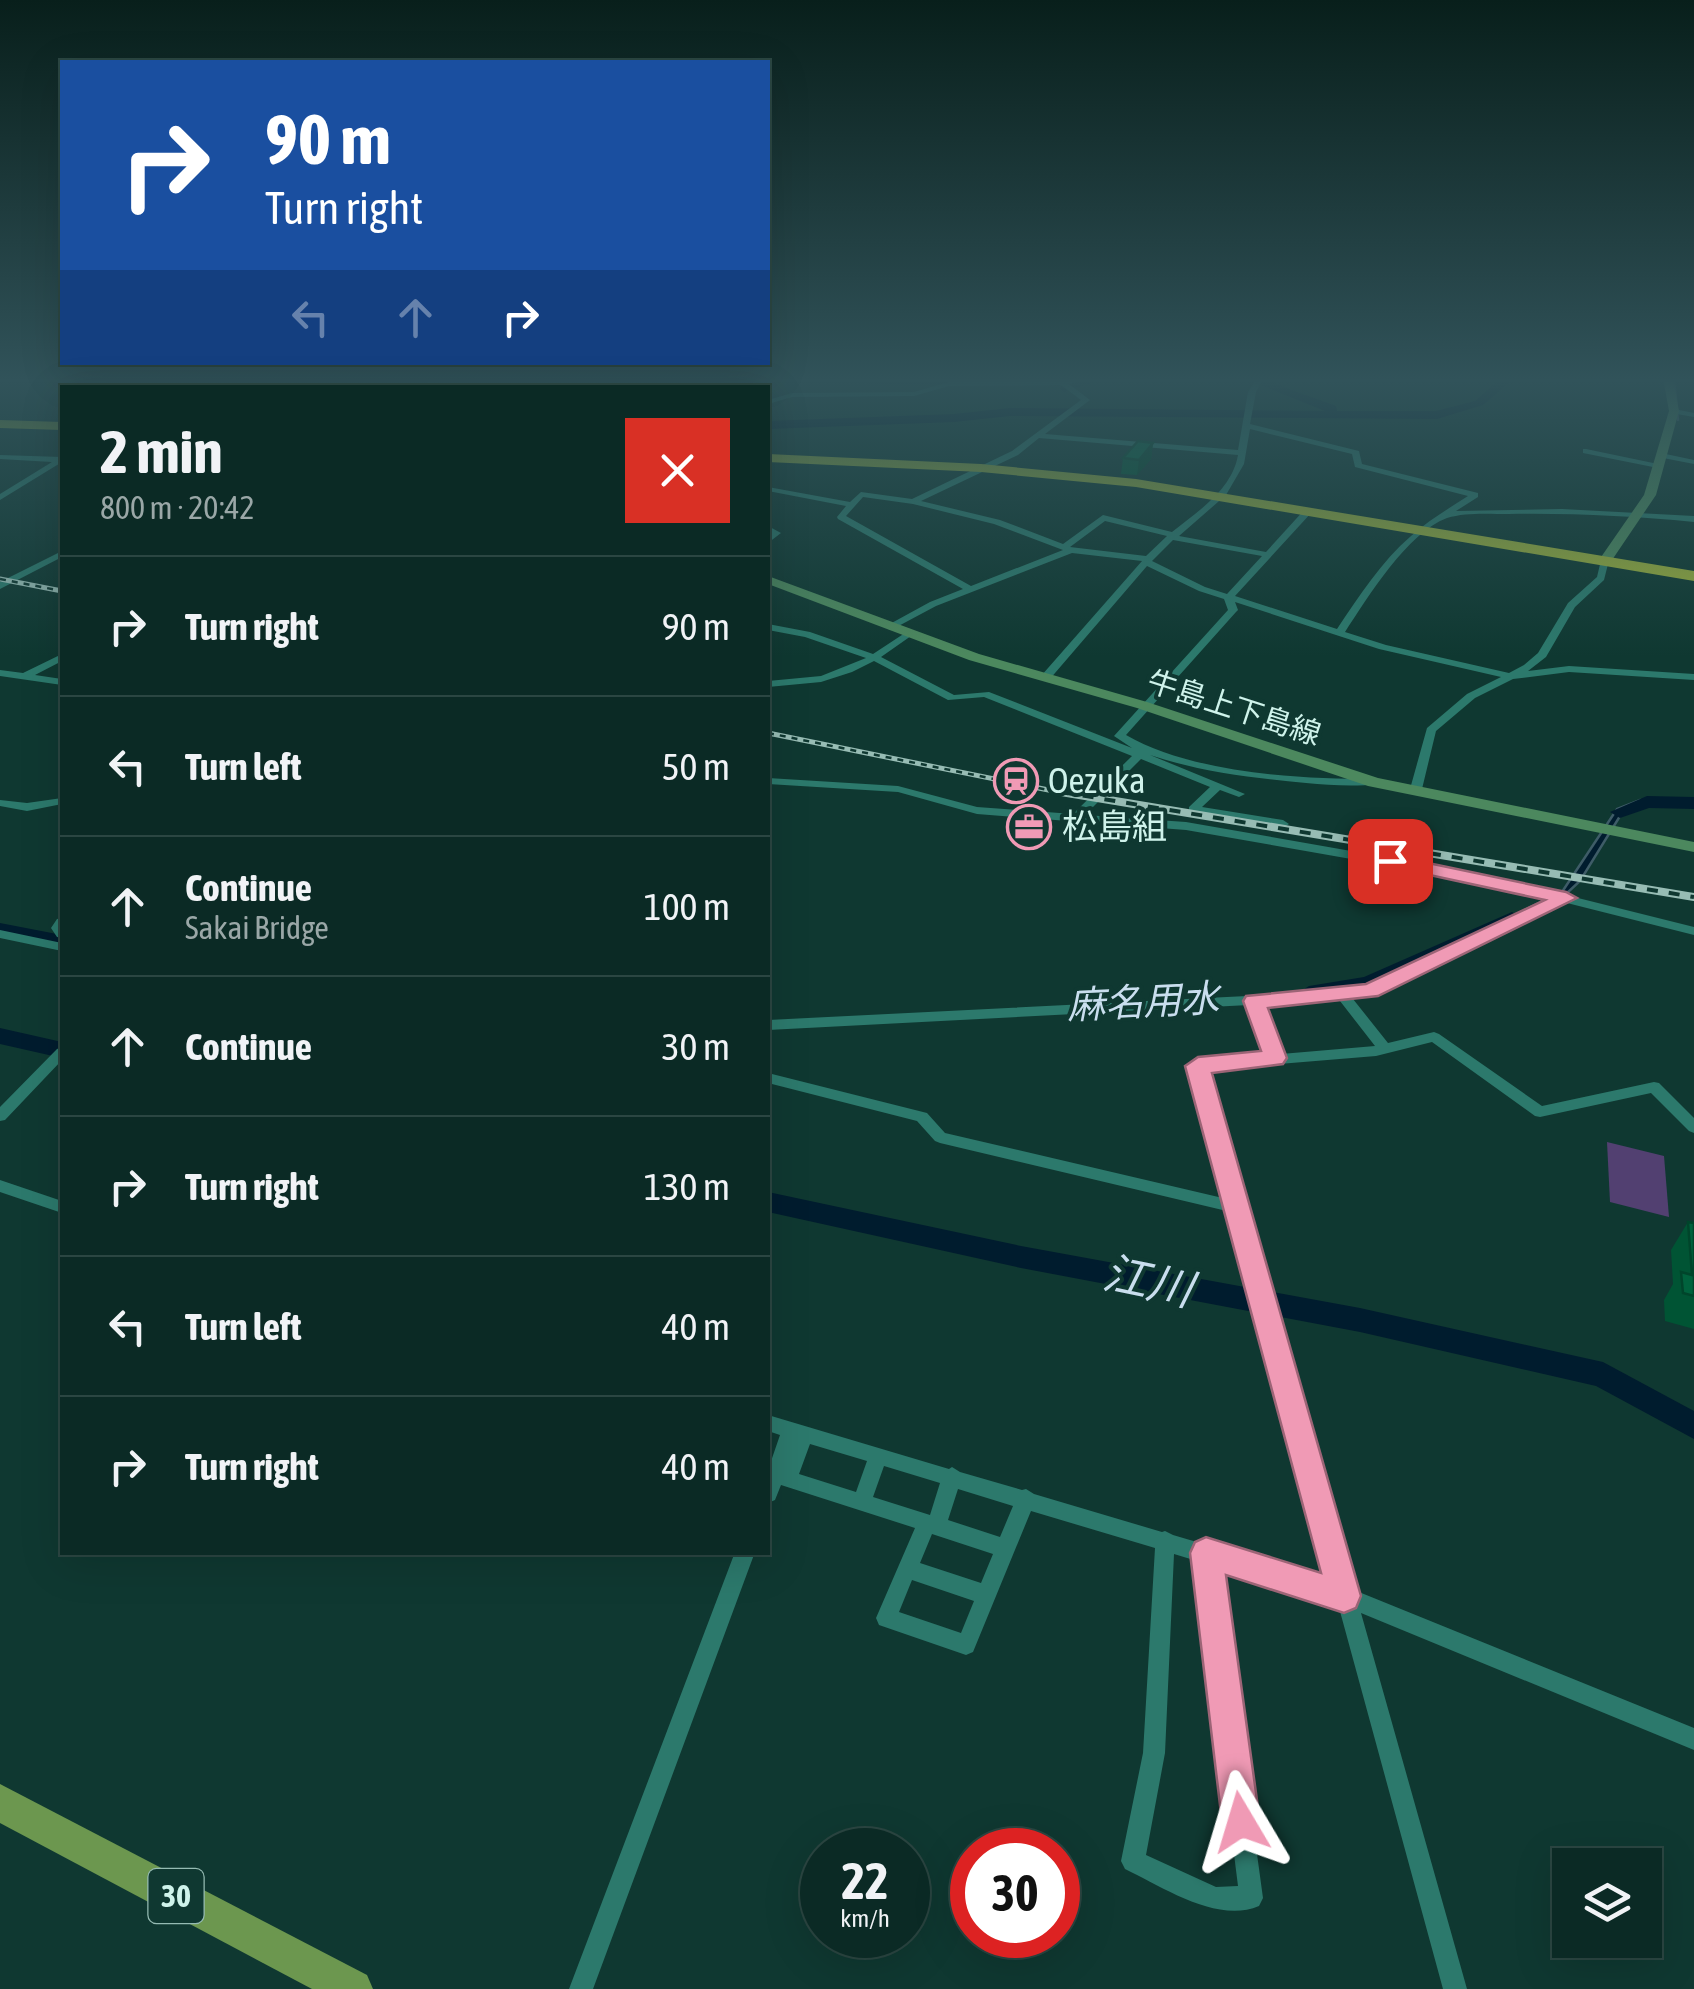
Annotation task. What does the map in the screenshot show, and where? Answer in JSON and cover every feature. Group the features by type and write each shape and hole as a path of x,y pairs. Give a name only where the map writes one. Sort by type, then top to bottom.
{"highway":[{"path":"1006,471 1222,495 1694,576"}],"main road":[{"path":"1604,560 1637,518 1650,495 1656,471"},
{"name":"牛島上下島線","path":"770,581 908,634 1142,705 1374,782 1694,847"},
{"name":"30","path":"0,1802 353,1989"}],"street":[{"path":"0,498 44,471"},
{"path":"913,502 975,471"},
{"path":"1045,678 1147,560 1222,495 1234,471"},
{"path":"1341,631 1376,573 1475,494 1385,471"},
{"path":"770,489 850,504"},
{"path":"969,589 841,517 861,494 998,522 1068,549 1147,560 1228,598 1383,646 1510,676 1568,669 1694,677"},
{"path":"1228,598 1309,510"},
{"path":"1446,514 1517,511 1694,519"},
{"path":"892,627 969,589 1068,549 1103,518 1269,555"},
{"path":"0,586 60,555"},
{"path":"1416,790 1430,730 1455,707 1542,655 1571,606 1601,578 1604,560"},
{"path":"1228,598 1233,610 1142,705 1119,736 1141,753 1280,780 1374,782"},
{"path":"770,627 807,634 876,658 952,698 985,694 1238,794"},
{"path":"770,684 804,682 876,658 908,634"},
{"path":"25,676 60,659"},
{"path":"0,673 60,682"},
{"path":"1078,816 1141,753"},
{"path":"770,781 898,789 976,810 1078,816 1222,832 1424,866 1694,930"},
{"path":"1218,786 1193,809 1283,824"},
{"path":"0,803 27,807 60,802"},
{"path":"770,1025 1344,996 1370,991 1566,898"},
{"path":"0,934 60,947"},
{"path":"1344,996 1385,1049"},
{"path":"1254,1001 1275,1058"},
{"path":"1455,1989 1198,1066 1385,1049 1434,1037 1540,1112 1654,1087 1694,1127"},
{"path":"0,1116 60,1054"},
{"path":"770,1079 922,1117 940,1137 1236,1207"},
{"path":"0,1186 60,1206"},
{"path":"770,1424 1344,1596 1694,1739"},
{"path":"770,1490 798,1431"},
{"path":"798,1431 788,1479 1006,1548"},
{"path":"862,1502 879,1455"},
{"path":"952,1476 886,1618 966,1646 1026,1498"},
{"path":"1165,1540 1154,1753 1134,1861 1215,1899 1251,1898 1206,1553"},
{"path":"581,1989 744,1555"},
{"path":"907,1569 986,1595"}],"shaded area":[{"path":"1607,1142 1664,1156 1669,1217 1610,1202"}],"water":[{"path":"1640,800 1653,803 1620,816 1580,881 1566,894 1488,932 1485,929 1562,892 1617,809"}],"building":[{"path":"1688,1222 1694,1223 1694,1296 1683,1293 1681,1272 1692,1275"}],"waterway":[{"name":"麻名用水","path":"1620,812 1647,802 1694,803"},
{"name":"麻名用水","path":"1309,993 1369,984 1512,919"},
{"name":"麻名用水","path":"0,930 60,942"},
{"name":"江川","path":"0,1036 60,1050"},
{"name":"江川","path":"770,1202 1021,1257 1360,1320 1603,1375 1694,1426"}],"railway":[{"path":"0,579 60,591"},
{"path":"770,733 1073,795"},
{"path":"1061,792 1694,897"}],"place":[{"name":"Oezuka","path":"1016,781"},
{"name":"松島組","path":"1029,827"}],"route":[{"path":"1241,1822 1206,1553 1344,1596 1198,1066 1275,1058 1254,1001 1370,991 1566,898 1390,861"}]}
